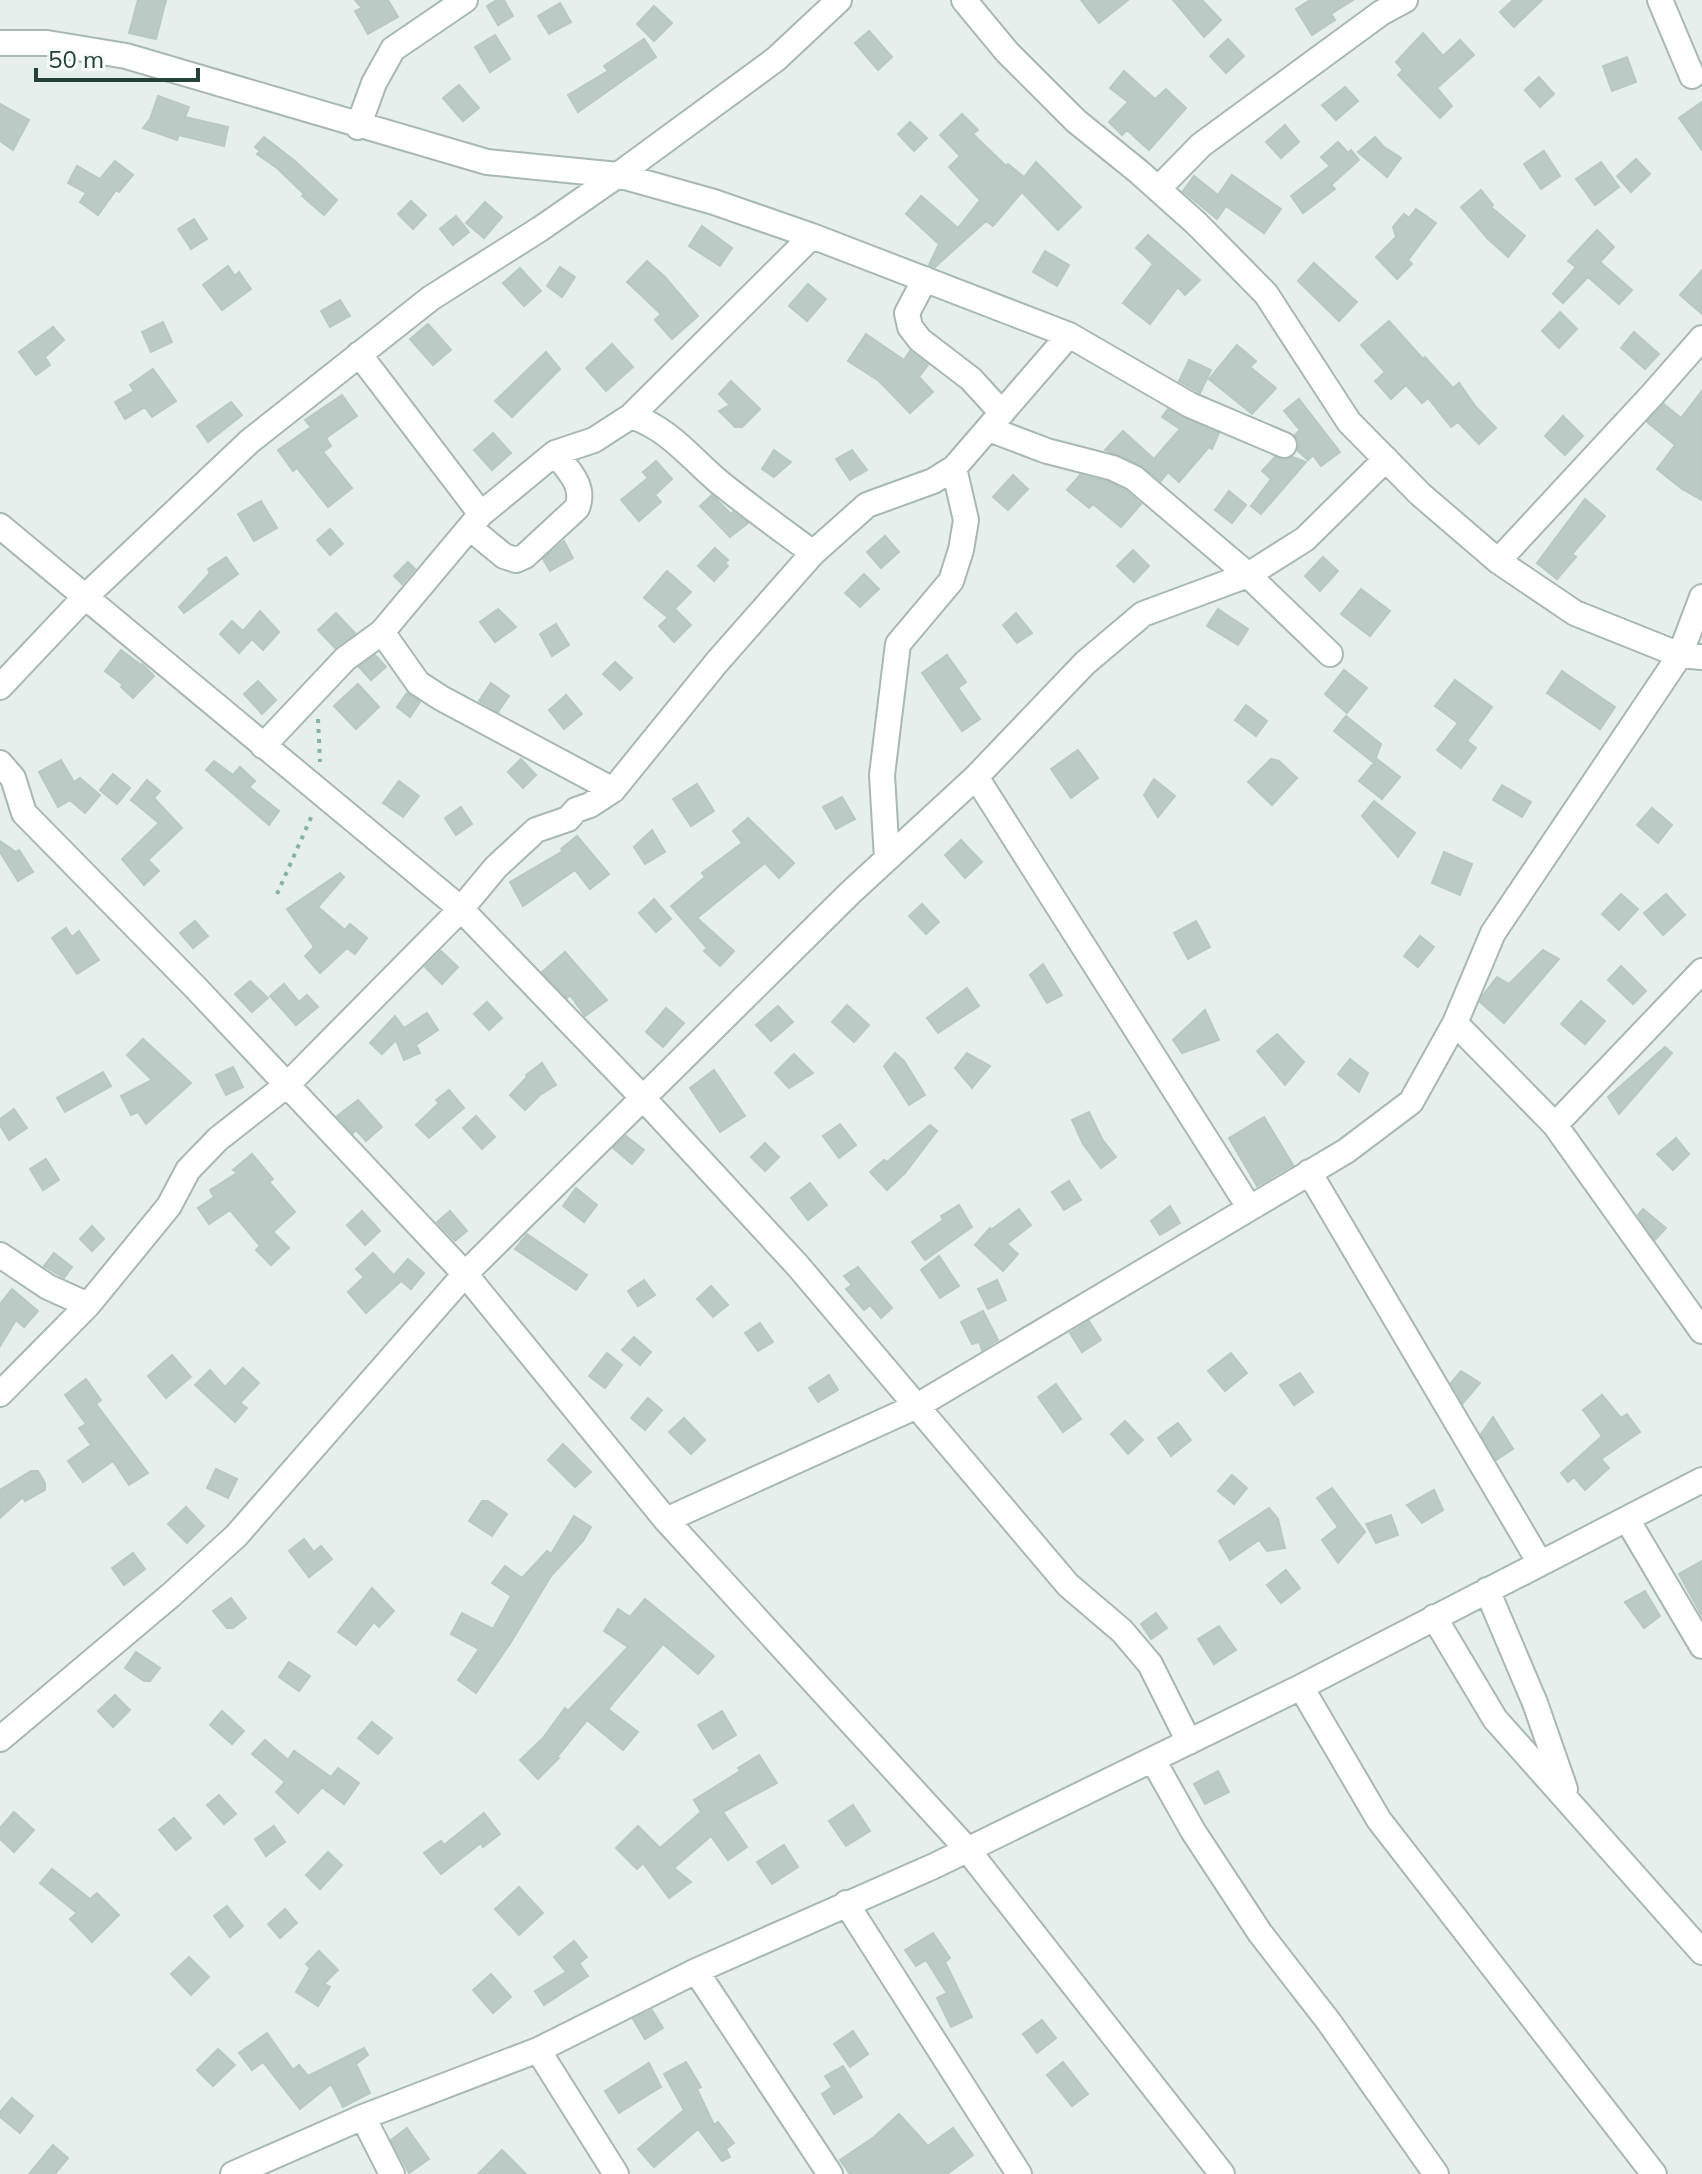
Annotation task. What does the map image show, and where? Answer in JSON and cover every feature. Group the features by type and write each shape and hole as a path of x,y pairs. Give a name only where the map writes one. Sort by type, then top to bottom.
{"street":[{"path":"358,127 374,83 393,49 465,0"},
{"path":"0,687 86,596 250,441 431,298 618,175 776,59 839,0"},
{"path":"964,0 1007,52 1076,121 1158,189 1266,294 1349,422 1420,494 1498,561 1575,613 1691,656"},
{"path":"1158,189 1201,145 1376,7 1405,0"},
{"path":"1660,0 1692,76"},
{"path":"0,43 47,43 126,56 223,83 358,127 487,162 618,175 714,202 812,236 1069,335 1190,405 1284,445"},
{"path":"263,746 345,659 382,632 475,521 555,453 594,440 631,416 812,236"},
{"path":"925,279 907,313 910,327 920,340 971,379 995,421 1047,451 1113,468 1134,478 1248,575 1330,654"},
{"path":"0,1394 88,1305 169,1206 188,1170 218,1139 288,1084 461,909 496,867 536,830 568,819 576,810 613,790 717,662 813,553 867,505 933,481 954,468 1069,335"},
{"path":"1498,561 1702,338"},
{"path":"359,354 475,521 504,556 516,560 525,556 577,508 581,491 555,453"},
{"path":"631,416 662,430 719,481 813,553"},
{"path":"0,1739 236,1536 465,1274 887,859 976,777 1085,663 1143,614 1248,575 1305,539 1386,459"},
{"path":"887,859 882,775 898,644 951,581 961,550 966,520 954,468"},
{"path":"0,526 461,909 643,1098 798,1266 1068,1585 1122,1631 1150,1664 1189,1742"},
{"path":"666,1520 917,1406 1346,1151 1411,1102 1455,1023 1493,933 1691,656 1702,597"},
{"path":"382,632 418,683 613,790"},
{"path":"0,763 13,778 24,813 288,1084 465,1274 666,1520 967,1849 1222,2174"},
{"path":"976,777 1249,1207"},
{"path":"1555,1125 1702,971"},
{"path":"1455,1023 1555,1125 1702,1331"},
{"path":"1309,1172 1540,1563"},
{"path":"0,1255 48,1287 88,1305"},
{"path":"233,2174 363,2117 538,2050 696,1971 967,1849 1301,1687 1628,1521 1702,1480"},
{"path":"1628,1521 1702,1646"},
{"path":"1487,1590 1535,1703 1569,1801"},
{"path":"1434,1617 1495,1719 1702,1952"},
{"path":"1301,1687 1379,1820 1654,2174"},
{"path":"1153,1760 1193,1831 1260,1933 1329,2022 1436,2174"},
{"path":"846,1903 1019,2174"},
{"path":"696,1971 830,2174"},
{"path":"538,2050 616,2174"},
{"path":"363,2117 392,2174"}],"building":[{"path":"138,0 166,0 156,39 129,33"},
{"path":"355,0 388,0 398,17 368,34 355,11 362,8"},
{"path":"504,0 513,16 498,25 487,6"},
{"path":"1081,0 1128,0 1099,23"},
{"path":"1173,0 1202,0 1221,20 1204,37"},
{"path":"1310,0 1353,0 1331,14 1335,20 1312,35 1296,9"},
{"path":"1513,0 1542,0 1514,27 1500,12"},
{"path":"560,3 571,22 549,34 538,16"},
{"path":"654,6 672,23 654,41 637,24"},
{"path":"869,31 892,57 878,70 855,43"},
{"path":"1423,33 1443,56 1460,40 1474,55 1437,88 1452,106 1440,118 1398,75 1403,70 1396,62"},
{"path":"495,35 510,59 490,72 475,47"},
{"path":"644,39 656,57 578,112 568,95 608,71 604,66"},
{"path":"1228,39 1244,56 1226,73 1210,56"},
{"path":"1627,57 1636,82 1612,91 1603,66"},
{"path":"1124,71 1155,99 1166,89 1186,108 1149,150 1127,130 1122,135 1109,122 1128,102 1110,88"},
{"path":"1539,77 1554,94 1540,107 1525,90"},
{"path":"459,85 479,108 463,121 443,98"},
{"path":"1345,87 1358,101 1336,120 1322,105"},
{"path":"158,96 189,107 185,117 228,127 224,146 179,135 177,140 143,128 150,119"},
{"path":"1702,102 1702,150 1679,118"},
{"path":"0,104 29,120 13,150 0,141"},
{"path":"962,114 978,130 973,134 1006,166 1008,164 1024,177 1036,162 1081,207 1058,230 1022,192 993,226 986,221 935,267 929,265 939,244 906,214 921,196 958,228 980,200 949,167 960,156 940,135"},
{"path":"910,122 927,138 914,151 898,134"},
{"path":"1285,125 1299,142 1281,158 1266,142"},
{"path":"264,137 337,200 324,215 277,168 257,154 260,151 255,147"},
{"path":"1375,137 1401,158 1387,177 1358,152"},
{"path":"1338,142 1359,160 1331,185 1335,189 1303,213 1291,196 1330,166 1321,157"},
{"path":"1544,151 1560,176 1541,189 1524,164"},
{"path":"1636,159 1650,174 1631,192 1617,176"},
{"path":"115,161 133,175 119,192 116,190 98,215 80,202 86,193 68,183 77,166 100,179"},
{"path":"1601,162 1619,187 1595,205 1576,179"},
{"path":"1232,175 1281,209 1264,233 1226,206 1217,219 1183,191 1194,176 1218,195"},
{"path":"1481,190 1493,205 1491,207 1525,236 1508,257 1461,207"},
{"path":"411,201 426,215 413,229 398,214"},
{"path":"485,202 502,217 484,238 466,223"},
{"path":"1416,209 1436,223 1408,260 1412,264 1397,279 1376,257 1396,237 1393,227 1404,214 1409,218"},
{"path":"456,216 469,232 453,245 440,229"},
{"path":"194,219 207,239 191,249 178,229"},
{"path":"702,226 732,248 720,266 689,246"},
{"path":"1597,230 1614,247 1600,262 1632,290 1619,304 1588,277 1563,303 1553,294 1576,267 1568,261"},
{"path":"1148,235 1200,280 1185,295 1178,287 1150,324 1123,303 1153,264 1136,248"},
{"path":"1045,251 1069,265 1057,286 1033,272"},
{"path":"647,261 698,316 672,339 655,320 661,314 627,282"},
{"path":"1314,263 1357,302 1339,321 1298,281"},
{"path":"228,266 235,276 239,272 251,289 222,310 203,285"},
{"path":"560,267 575,277 562,297 547,286"},
{"path":"520,268 541,291 524,306 503,283"},
{"path":"1702,270 1702,314 1680,295"},
{"path":"808,284 826,299 807,321 789,306"},
{"path":"340,300 350,316 330,327 321,311"},
{"path":"1560,312 1577,329 1559,348 1542,331"},
{"path":"1389,321 1453,388 1459,383 1496,428 1479,444 1458,422 1451,427 1428,398 1422,403 1406,385 1391,399 1375,381 1385,372 1361,345"},
{"path":"163,322 172,342 151,352 142,332"},
{"path":"428,324 451,350 433,365 410,339"},
{"path":"53,327 64,340 45,357 50,365 36,375 19,352"},
{"path":"1634,332 1659,354 1645,369 1621,348"},
{"path":"866,334 904,360 910,351 928,365 919,377 933,392 910,413 879,381 848,361"},
{"path":"612,344 633,367 606,391 586,368"},
{"path":"1237,345 1256,361 1250,367 1276,388 1252,414 1209,379"},
{"path":"546,352 560,369 512,417 495,401"},
{"path":"1189,360 1211,370 1200,393 1179,381"},
{"path":"153,369 176,401 152,417 145,407 125,419 115,402 134,391 130,385"},
{"path":"731,381 760,409 742,427 735,427 719,411 730,405 719,394"},
{"path":"1702,391 1702,500 1657,469 1675,445 1647,422 1664,404 1681,418"},
{"path":"342,395 357,416 326,438 331,446 323,452 352,488 328,507 297,468 293,471 278,450 311,427 305,420"},
{"path":"1299,399 1340,452 1321,466 1313,455 1308,460 1298,451 1299,442 1295,435 1300,430 1284,411"},
{"path":"231,402 242,415 208,442 197,426"},
{"path":"1168,409 1219,433 1212,449 1209,447 1179,482 1168,472 1161,481 1141,465 1105,450 1123,431 1154,459 1180,429 1162,417"},
{"path":"1563,416 1583,436 1565,455 1545,436"},
{"path":"493,433 511,453 492,470 474,450"},
{"path":"774,450 791,462 774,477 762,469"},
{"path":"852,450 867,470 850,480 836,459"},
{"path":"1275,457 1285,460 1293,457 1306,462 1261,514 1251,506 1271,479 1262,471"},
{"path":"656,461 672,479 655,495 661,502 639,521 621,500 648,478 643,472"},
{"path":"1013,475 1028,489 1008,510 993,497"},
{"path":"1080,475 1108,482 1126,491 1141,504 1121,527 1093,504 1089,508 1067,490"},
{"path":"1229,491 1246,505 1232,523 1215,510"},
{"path":"712,495 731,514 733,512 748,523 730,537 700,506"},
{"path":"1585,499 1605,516 1572,554 1576,557 1557,579 1537,563"},
{"path":"261,501 277,528 254,541 238,514"},
{"path":"330,529 343,544 330,555 317,540"},
{"path":"885,536 899,552 881,568 867,552"},
{"path":"564,541 573,558 550,571 543,559"},
{"path":"715,548 728,560 725,563 728,566 714,581 698,566"},
{"path":"1133,550 1149,566 1134,582 1117,566"},
{"path":"226,557 238,574 184,613 179,607 210,573 208,569"},
{"path":"1323,557 1338,571 1320,591 1305,576"},
{"path":"408,562 415,569 402,584 394,576"},
{"path":"667,571 691,592 667,617 644,598"},
{"path":"864,574 879,589 860,607 845,593"},
{"path":"1361,589 1390,611 1370,636 1341,614"},
{"path":"498,609 516,627 495,642 480,622"},
{"path":"1218,609 1248,629 1238,645 1207,626"},
{"path":"676,610 691,625 674,642 659,626"},
{"path":"260,611 279,632 263,650 252,639 239,653 220,634 232,621 243,631"},
{"path":"336,613 355,633 335,648 318,630"},
{"path":"1016,613 1032,633 1017,643 1003,625"},
{"path":"556,624 569,645 552,656 540,634"},
{"path":"121,650 154,676 133,698 121,687 123,685 105,671"},
{"path":"375,655 386,667 371,680 359,667"},
{"path":"947,655 966,682 958,688 980,719 962,731 922,673"},
{"path":"615,662 632,678 620,690 603,674"},
{"path":"1344,670 1367,688 1347,713 1325,694"},
{"path":"1562,671 1615,707 1600,729 1547,693"},
{"path":"1455,680 1492,707 1467,741 1476,748 1461,768 1437,750 1458,723 1435,706"},
{"path":"258,681 276,700 262,714 244,694"},
{"path":"491,683 509,696 498,712 479,701"},
{"path":"358,684 379,707 356,729 334,706"},
{"path":"407,693 420,702 410,717 397,707"},
{"path":"566,695 582,714 564,729 549,710"},
{"path":"1246,705 1267,721 1256,736 1235,720"},
{"path":"1346,716 1381,744 1374,763 1334,731"},
{"path":"1078,750 1098,778 1071,798 1051,769"},
{"path":"521,759 536,775 523,788 508,772"},
{"path":"1271,759 1279,761 1297,778 1272,805 1248,782"},
{"path":"1377,759 1400,777 1382,799 1359,781"},
{"path":"61,760 74,782 80,778 100,795 85,813 70,800 58,807 39,772"},
{"path":"214,761 233,775 240,767 255,781 249,787 279,811 269,825 206,770"},
{"path":"113,774 130,788 117,804 100,790"},
{"path":"1154,779 1175,796 1158,817 1144,795"},
{"path":"147,780 160,791 154,798 182,828 148,860 159,871 144,885 122,859 159,823 131,800"},
{"path":"399,781 419,796 403,817 383,803"},
{"path":"697,784 714,811 691,826 673,799"},
{"path":"1502,785 1531,802 1522,817 1493,800"},
{"path":"842,797 855,819 836,829 823,807"},
{"path":"1374,801 1415,833 1398,857 1362,816"},
{"path":"461,807 472,824 456,835 445,818"},
{"path":"1652,808 1672,825 1658,843 1637,825"},
{"path":"748,818 794,863 779,878 765,863 697,918 734,951 720,966 704,951 707,948 671,906 705,877 702,873 742,843 733,831"},
{"path":"652,830 665,852 645,864 634,847"},
{"path":"577,836 609,874 590,889 575,870 523,906 510,882 563,851 561,849"},
{"path":"961,840 982,862 965,878 945,855"},
{"path":"0,841 16,852 19,850 33,872 18,881 0,852"},
{"path":"1444,852 1472,864 1460,895 1432,883"},
{"path":"340,873 344,877 318,907 345,930 350,924 367,938 355,954 347,948 320,973 305,956 314,947 287,909"},
{"path":"1621,894 1638,909 1619,930 1602,914"},
{"path":"1666,894 1685,915 1663,935 1644,913"},
{"path":"654,899 671,919 656,932 639,913"},
{"path":"922,904 939,922 926,934 909,916"},
{"path":"195,921 208,936 193,948 180,933"},
{"path":"1196,921 1210,947 1188,959 1174,933"},
{"path":"66,928 72,937 79,931 99,960 77,974 52,938"},
{"path":"1420,936 1434,947 1418,967 1404,956"},
{"path":"1543,950 1559,959 1504,1023 1480,1002 1483,995 1497,977 1509,984"},
{"path":"441,951 458,967 442,984 425,967"},
{"path":"565,952 607,1000 585,1016 570,995 567,998 542,972"},
{"path":"1043,964 1062,995 1047,1003 1030,975"},
{"path":"1621,966 1646,991 1633,1004 1608,980"},
{"path":"250,981 268,998 252,1012 235,994"},
{"path":"284,984 299,1002 307,995 318,1007 296,1025 270,996"},
{"path":"967,988 979,1006 938,1033 927,1018"},
{"path":"1581,1001 1605,1021 1585,1044 1561,1024"},
{"path":"487,1002 502,1018 489,1030 474,1014"},
{"path":"847,1005 869,1025 854,1042 832,1022"},
{"path":"778,1006 793,1022 771,1041 756,1025"},
{"path":"666,1008 684,1023 663,1047 646,1032"},
{"path":"1205,1010 1219,1040 1182,1053 1173,1040"},
{"path":"427,1013 438,1030 416,1045 420,1053 404,1060 396,1040 382,1054 370,1043 395,1016 404,1028"},
{"path":"1277,1034 1304,1062 1285,1085 1257,1051"},
{"path":"143,1039 191,1083 146,1124 138,1112 131,1115 121,1096 152,1080 127,1055"},
{"path":"1665,1047 1672,1053 1619,1114 1608,1097"},
{"path":"895,1053 904,1061 925,1095 909,1105 884,1066"},
{"path":"967,1053 990,1066 972,1088 955,1068"},
{"path":"794,1054 813,1073 789,1088 775,1073"},
{"path":"1350,1059 1368,1073 1359,1092 1338,1074"},
{"path":"542,1063 556,1085 525,1110 510,1095 526,1075"},
{"path":"233,1067 243,1087 226,1095 216,1075"},
{"path":"714,1070 745,1116 720,1132 690,1088"},
{"path":"103,1072 111,1086 65,1112 57,1098"},
{"path":"449,1090 464,1108 429,1138 416,1125 439,1103 436,1100"},
{"path":"358,1100 382,1127 366,1141 356,1130 353,1133 337,1116"},
{"path":"14,1109 27,1128 9,1140 0,1119"},
{"path":"1089,1112 1102,1139 1116,1157 1101,1168 1083,1144 1072,1120"},
{"path":"476,1116 495,1137 482,1149 463,1128"},
{"path":"1264,1117 1293,1165 1257,1186 1229,1138"},
{"path":"840,1124 856,1145 839,1158 823,1136"},
{"path":"930,1125 937,1131 905,1173 887,1190 870,1172 884,1160 887,1162"},
{"path":"626,1136 644,1150 632,1164 613,1148"},
{"path":"1676,1138 1689,1154 1673,1170 1657,1154"},
{"path":"765,1143 779,1157 765,1171 751,1157"},
{"path":"252,1154 273,1179 269,1182 295,1212 273,1232 289,1248 271,1265 256,1250 260,1246 230,1210 209,1224 198,1208 214,1197 210,1190 237,1173 233,1170"},
{"path":"46,1159 59,1180 43,1190 30,1169"},
{"path":"1069,1181 1081,1200 1064,1210 1052,1192"},
{"path":"810,1183 827,1205 808,1220 791,1198"},
{"path":"576,1188 597,1205 584,1222 563,1206"},
{"path":"959,1205 972,1227 925,1260 912,1242 943,1220 941,1216"},
{"path":"1170,1206 1180,1223 1160,1235 1151,1221"},
{"path":"1019,1209 1031,1225 1007,1244 1018,1254 1003,1271 975,1245 990,1228"},
{"path":"1643,1209 1666,1228 1655,1240 1638,1215"},
{"path":"362,1211 380,1231 365,1245 347,1225"},
{"path":"450,1211 467,1231 455,1241 437,1222"},
{"path":"92,1226 104,1239 92,1251 80,1239"},
{"path":"527,1234 587,1275 576,1290 515,1249"},
{"path":"54,1253 72,1267 64,1278 44,1266"},
{"path":"373,1253 400,1282 366,1313 348,1292 364,1277 356,1269"},
{"path":"939,1256 959,1286 940,1298 921,1270"},
{"path":"408,1259 424,1273 411,1289 394,1275"},
{"path":"858,1267 892,1308 881,1318 870,1305 864,1310 846,1289 852,1285 844,1276"},
{"path":"644,1280 655,1295 638,1306 628,1291"},
{"path":"997,1280 1006,1300 988,1309 978,1289"},
{"path":"711,1286 728,1305 713,1317 697,1299"},
{"path":"12,1289 38,1311 24,1327 16,1320 0,1346 0,1304"},
{"path":"983,1311 998,1340 982,1350 979,1342 972,1344 961,1322"},
{"path":"1089,1321 1101,1340 1082,1352 1070,1333"},
{"path":"760,1323 773,1342 758,1351 745,1333"},
{"path":"634,1337 651,1352 640,1365 622,1350"},
{"path":"607,1353 622,1365 605,1388 589,1376"},
{"path":"1231,1353 1247,1373 1225,1391 1208,1371"},
{"path":"172,1355 191,1377 166,1398 148,1376"},
{"path":"243,1368 259,1383 240,1403 247,1408 235,1422 195,1385 210,1370 225,1387"},
{"path":"1461,1371 1480,1383 1463,1403 1451,1383"},
{"path":"1300,1373 1313,1392 1294,1405 1280,1385"},
{"path":"829,1375 838,1390 818,1402 809,1388"},
{"path":"86,1379 101,1400 96,1404 148,1473 129,1485 113,1461 83,1482 68,1461 91,1445 79,1428 86,1424 65,1395"},
{"path":"1056,1384 1081,1419 1063,1432 1038,1397"},
{"path":"1602,1395 1621,1418 1627,1414 1640,1432 1601,1459 1609,1468 1585,1490 1574,1477 1568,1482 1561,1473 1602,1436 1583,1410"},
{"path":"648,1398 662,1410 645,1430 631,1418"},
{"path":"1493,1417 1513,1449 1496,1460 1481,1434"},
{"path":"684,1418 705,1440 691,1454 669,1432"},
{"path":"1125,1421 1143,1440 1128,1454 1111,1434"},
{"path":"1178,1423 1191,1440 1171,1456 1158,1438"},
{"path":"563,1444 591,1472 575,1487 548,1460"},
{"path":"216,1469 237,1479 228,1498 207,1488"},
{"path":"31,1471 38,1471 45,1483 45,1490 25,1501 23,1497 0,1518 0,1490"},
{"path":"1232,1475 1247,1488 1234,1504 1218,1491"},
{"path":"1332,1488 1365,1532 1338,1563 1322,1540 1338,1527 1317,1498"},
{"path":"1434,1490 1443,1510 1422,1523 1407,1505"},
{"path":"482,1501 488,1501 507,1514 492,1536 469,1521"},
{"path":"186,1507 204,1526 187,1543 168,1524"},
{"path":"1269,1508 1278,1519 1285,1548 1267,1551 1259,1540 1230,1560 1219,1541"},
{"path":"1391,1515 1398,1535 1376,1543 1366,1524"},
{"path":"574,1516 591,1527 583,1541 551,1576 476,1693 458,1680 479,1649 451,1634 462,1613 493,1629 511,1596 492,1583 505,1566 522,1578 547,1551 551,1554"},
{"path":"304,1539 314,1552 321,1546 332,1559 309,1577 289,1551"},
{"path":"133,1553 145,1569 124,1585 112,1568"},
{"path":"1702,1561 1702,1616 1679,1574"},
{"path":"1286,1570 1300,1588 1281,1603 1267,1585"},
{"path":"372,1588 394,1611 379,1627 374,1622 356,1645 338,1632"},
{"path":"1645,1591 1660,1616 1644,1628 1625,1602"},
{"path":"231,1598 246,1618 233,1628 227,1628 213,1611"},
{"path":"645,1599 714,1656 698,1674 663,1644 608,1709 638,1732 623,1750 587,1720 559,1758 538,1779 520,1760 543,1738 565,1708 568,1711 628,1647 604,1631 618,1609 630,1617"},
{"path":"1156,1613 1167,1628 1151,1639 1141,1624"},
{"path":"1219,1626 1236,1650 1214,1664 1198,1639"},
{"path":"136,1652 160,1668 150,1681 144,1681 125,1668"},
{"path":"289,1662 310,1676 299,1691 279,1677"},
{"path":"115,1695 130,1710 113,1727 98,1711"},
{"path":"222,1711 244,1731 232,1744 210,1725"},
{"path":"722,1711 736,1735 713,1749 698,1725"},
{"path":"372,1722 392,1738 378,1754 358,1738"},
{"path":"265,1740 288,1760 294,1751 331,1777 338,1768 359,1783 344,1804 323,1788 326,1783 298,1813 276,1792 285,1782 252,1754"},
{"path":"759,1755 777,1783 723,1812 747,1847 728,1860 711,1836 674,1868 691,1882 669,1898 643,1863 637,1869 616,1848 638,1826 660,1848 701,1812 694,1800"},
{"path":"1218,1771 1229,1792 1205,1804 1194,1784"},
{"path":"219,1795 236,1814 224,1824 207,1805"},
{"path":"853,1805 870,1831 846,1846 829,1821"},
{"path":"14,1812 34,1830 14,1852 0,1839 0,1828"},
{"path":"484,1813 500,1834 483,1847 481,1843 441,1874 424,1853 441,1841 444,1845"},
{"path":"174,1818 191,1838 176,1850 159,1830"},
{"path":"274,1826 285,1842 266,1856 255,1839"},
{"path":"784,1845 798,1867 772,1884 757,1862"},
{"path":"328,1852 342,1865 320,1889 306,1875"},
{"path":"52,1869 90,1899 97,1893 119,1915 92,1942 70,1919 77,1913 40,1883"},
{"path":"519,1887 543,1913 519,1935 495,1909"},
{"path":"227,1906 243,1926 230,1937 214,1916"},
{"path":"285,1909 297,1923 280,1938 268,1924"},
{"path":"933,1933 950,1958 945,1962 972,2017 951,2027 937,1998 947,1993 926,1960 916,1966 905,1950"},
{"path":"574,1941 587,1957 579,1963 588,1976 544,2005 535,1991 566,1972 554,1957"},
{"path":"319,1951 338,1970 324,1984 330,1987 318,2006 296,1992 310,1968 306,1964"},
{"path":"189,1957 209,1977 191,1995 171,1974"},
{"path":"491,1974 511,1997 493,2013 473,1990"},
{"path":"652,2010 663,2028 645,2039 633,2019"},
{"path":"1042,2020 1056,2038 1037,2053 1023,2034"},
{"path":"853,2031 868,2054 850,2067 834,2044"},
{"path":"267,2033 293,2070 299,2065 308,2076 364,2048 368,2055 356,2064 370,2093 343,2107 331,2084 300,2109 263,2062 252,2070 239,2053"},
{"path":"218,2049 235,2065 213,2086 197,2070"},
{"path":"686,2062 701,2087 697,2089 714,2125 718,2122 734,2143 726,2149 730,2157 722,2161 698,2129 654,2167 638,2149 684,2110 664,2074"},
{"path":"1063,2062 1088,2094 1072,2106 1047,2075"},
{"path":"649,2063 661,2087 619,2113 605,2091"},
{"path":"843,2066 862,2097 834,2114 822,2094 832,2087 825,2076"},
{"path":"12,2098 33,2116 20,2133 0,2117 0,2112"},
{"path":"899,2114 928,2146 953,2128 973,2155 947,2174 850,2174 840,2160 874,2137"},
{"path":"407,2128 429,2159 409,2173 391,2140"},
{"path":"53,2145 68,2158 55,2174 29,2174"},
{"path":"502,2150 526,2174 478,2174"}]}
